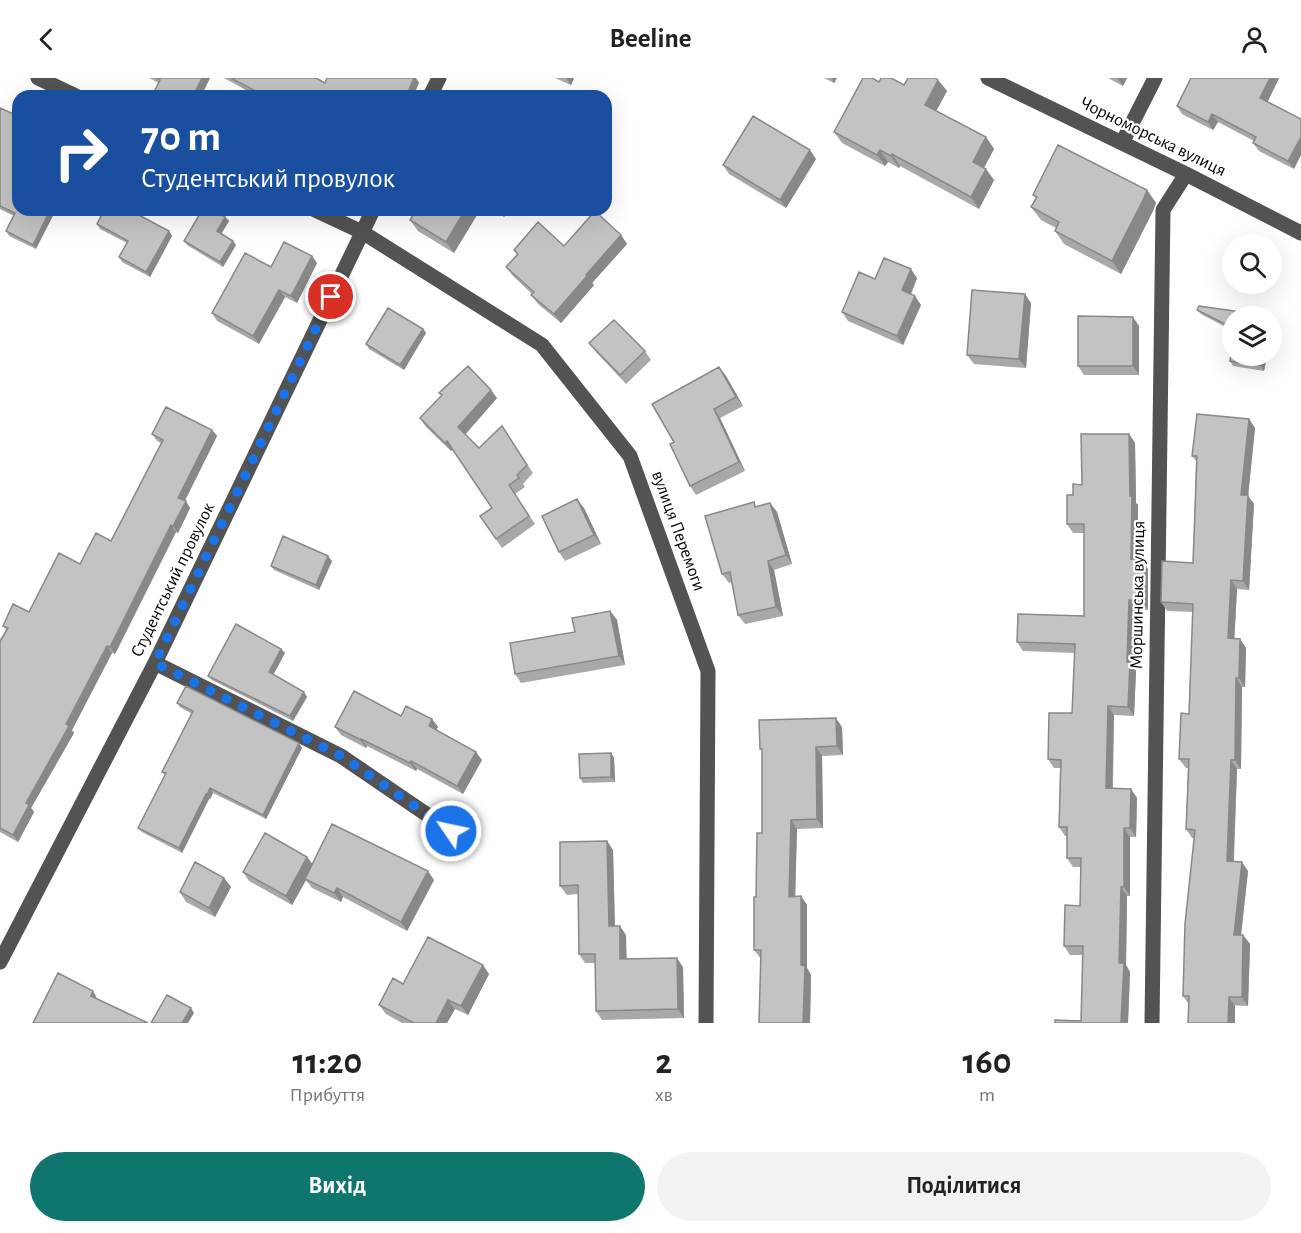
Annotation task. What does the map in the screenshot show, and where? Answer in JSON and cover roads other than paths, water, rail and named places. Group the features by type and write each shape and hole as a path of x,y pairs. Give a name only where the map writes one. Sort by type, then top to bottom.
{"street":[{"path":"38,78 63,90"},
{"name":"Чорноморська вулиця","path":"988,78 1186,174 1301,233"},
{"path":"1122,143 1155,78"},
{"name":"Моршинська вулиця","path":"1152,1023 1163,210 1186,174"},
{"name":"вулиця Перемоги","path":"328,216 362,232 542,345 630,456 708,671 706,1023"},
{"name":"Студентський провулок","path":"0,962 155,663 370,216"},
{"path":"155,663 341,756 451,831"}]}
